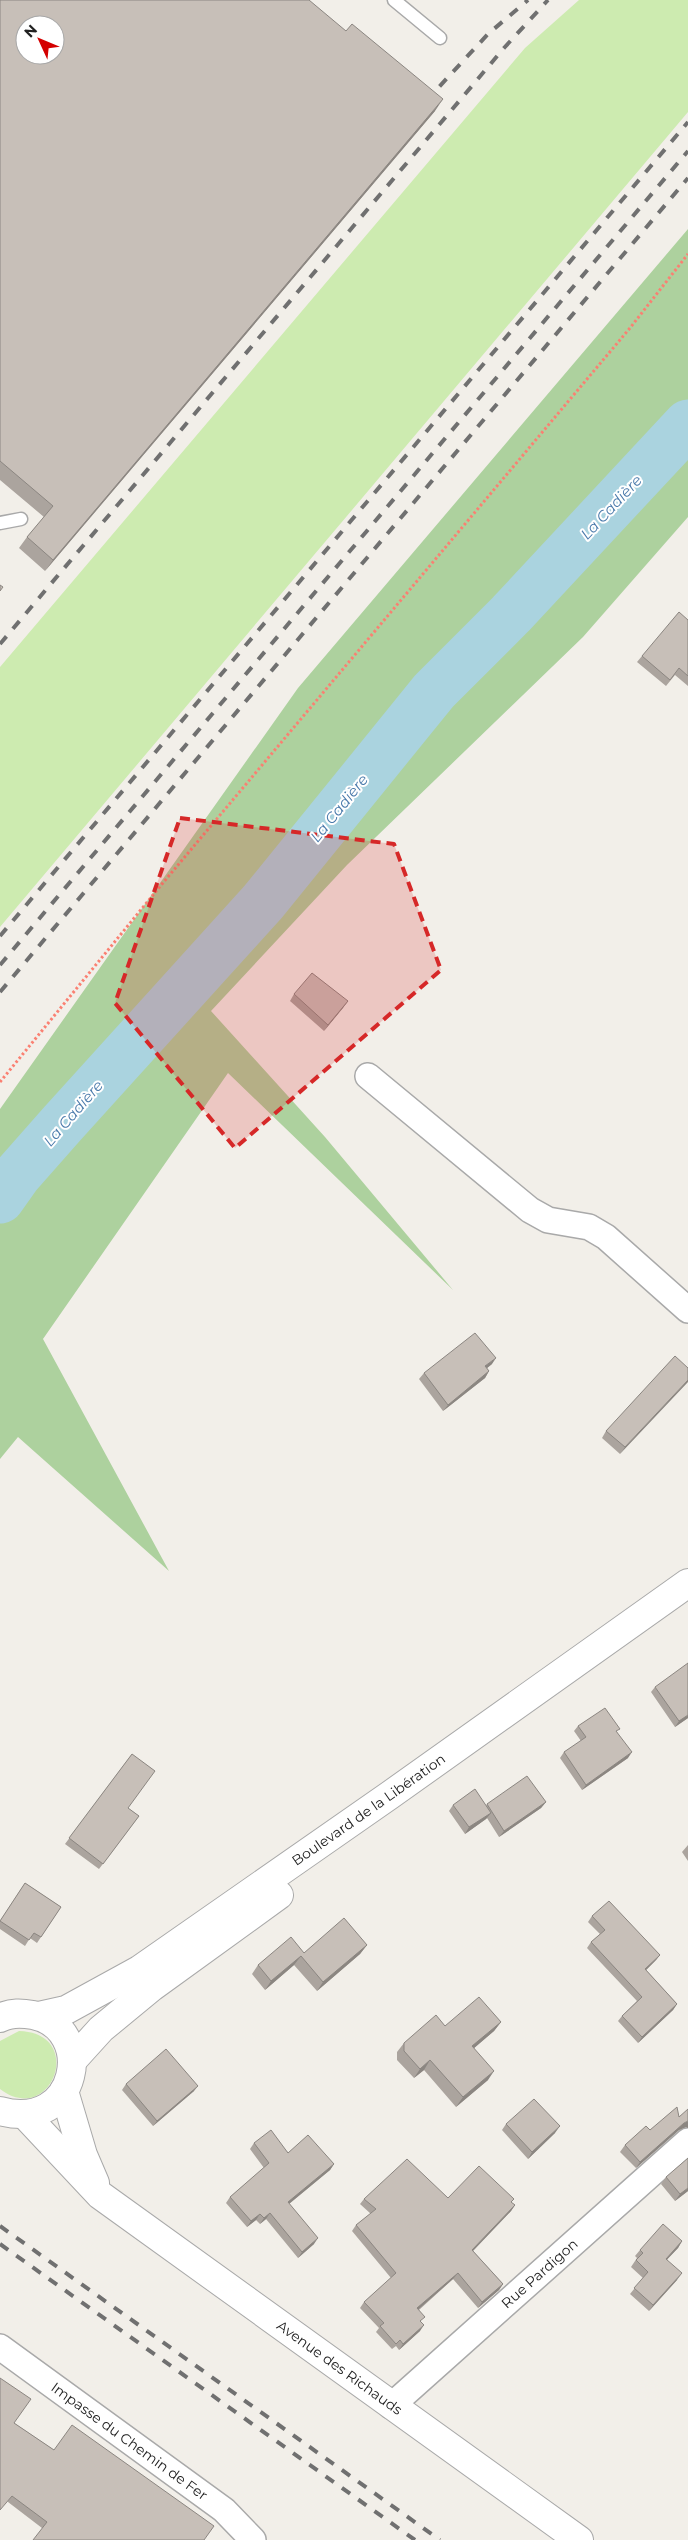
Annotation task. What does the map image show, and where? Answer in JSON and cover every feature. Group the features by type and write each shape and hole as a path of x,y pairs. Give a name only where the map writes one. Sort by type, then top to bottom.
{"street":[{"path":"368,1076 530,1210 548,1220 589,1226 606,1238 688,1310"},
{"name":"Boulevard de la Libération","path":"39,2016 66,2010 139,1970 390,1796 688,1582"},
{"name":"Boulevard de la Libération","path":"72,2061 101,2029 152,1987 408,1802 688,1605"},
{"path":"2,2016 22,2013 39,2016 52,2023 62,2033 69,2046 72,2061 69,2081 64,2091 48,2107 9,2115"},
{"path":"64,2091 83,2155 100,2196"},
{"name":"Avenue des Richauds","path":"9,2115 100,2196 579,2540"},
{"name":"Rue Pardigon","path":"392,2406 688,2141"},
{"name":"Impasse du Chemin de Fer","path":"0,2347 224,2510 245,2537"}],"lane":[{"path":"394,0 440,38"},
{"path":"0,522 21,519"}],"path":[{"path":"0,1082 162,884 630,328 688,254"}],"highlighted area":[{"path":"180,818 394,844 441,970 235,1148 115,1003"}],"green space":[{"path":"579,0 688,0 688,112 0,927 0,667 525,48"},
{"path":"688,229 688,517 583,637 347,865 211,1011 325,1137 453,1290 228,1073 43,1339 169,1571 18,1437 0,1459 0,1109 298,688"},
{"path":"19,2031 40,2036 52,2046 56,2061 54,2075 46,2088 34,2097 18,2098 0,2089 0,2041"}],"building":[{"path":"0,0 309,0 346,31 352,24 443,99 53,560 27,537 53,506 0,461"},
{"path":"679,612 688,620 688,676 679,668 670,680 642,656"},
{"path":"312,973 348,1001 328,1025 294,994"},
{"path":"475,1333 496,1358 485,1366 489,1371 448,1405 424,1373"},
{"path":"675,1356 688,1368 688,1380 625,1447 606,1431"},
{"path":"688,1663 688,1715 679,1721 655,1687"},
{"path":"605,1708 620,1729 616,1731 632,1752 586,1785 564,1752 586,1737 578,1726"},
{"path":"132,1754 155,1771 128,1808 139,1816 103,1864 69,1838"},
{"path":"527,1776 546,1802 504,1831 487,1804"},
{"path":"475,1789 491,1813 469,1827 453,1805"},
{"path":"25,1883 61,1907 41,1937 34,1933 29,1940 0,1921"},
{"path":"609,1901 660,1955 645,1969 677,2004 642,2037 622,2016 642,1997 591,1942 605,1930 592,1916"},
{"path":"344,1918 367,1945 323,1982 301,1956 271,1981 258,1965 291,1937 304,1953"},
{"path":"479,1997 501,2022 472,2046 494,2071 463,2097 430,2060 420,2069 404,2051 404,2043 436,2015 445,2026"},
{"path":"166,2049 198,2086 157,2121 126,2084"},
{"path":"534,2099 560,2126 532,2152 506,2124"},
{"path":"677,2107 679,2117 688,2109 688,2121 640,2162 625,2145 646,2126 650,2130"},
{"path":"271,2130 288,2153 308,2135 334,2164 288,2202 318,2238 302,2252 270,2213 264,2218 260,2214 251,2221 230,2197 269,2163 254,2143"},
{"path":"688,2158 688,2188 680,2194 666,2177"},
{"path":"407,2159 448,2198 479,2166 514,2199 511,2202 515,2205 472,2250 503,2284 482,2302 458,2273 417,2308 425,2317 420,2321 424,2325 403,2344 400,2340 396,2344 380,2326 384,2323 364,2302 396,2273 356,2225 376,2209 364,2199"},
{"path":"663,2224 682,2241 666,2259 682,2273 653,2305 634,2288 648,2272 636,2260 643,2253 640,2250"},
{"path":"0,2378 31,2399 14,2423 54,2450 72,2425 214,2526 204,2540 33,2540 47,2522 12,2496 0,2510"}],"waterway":[{"name":"La Cadière","path":"0,1199 17,1175 62,1124 263,902 434,691 511,614 688,424"}],"railway":[{"path":"426,101 488,34 528,0"},
{"path":"0,644 504,48 548,0"},
{"path":"0,936 688,122"},
{"path":"0,965 688,151"},
{"path":"0,992 688,178"},
{"path":"0,2226 440,2540"},
{"path":"0,2244 415,2540"}]}
